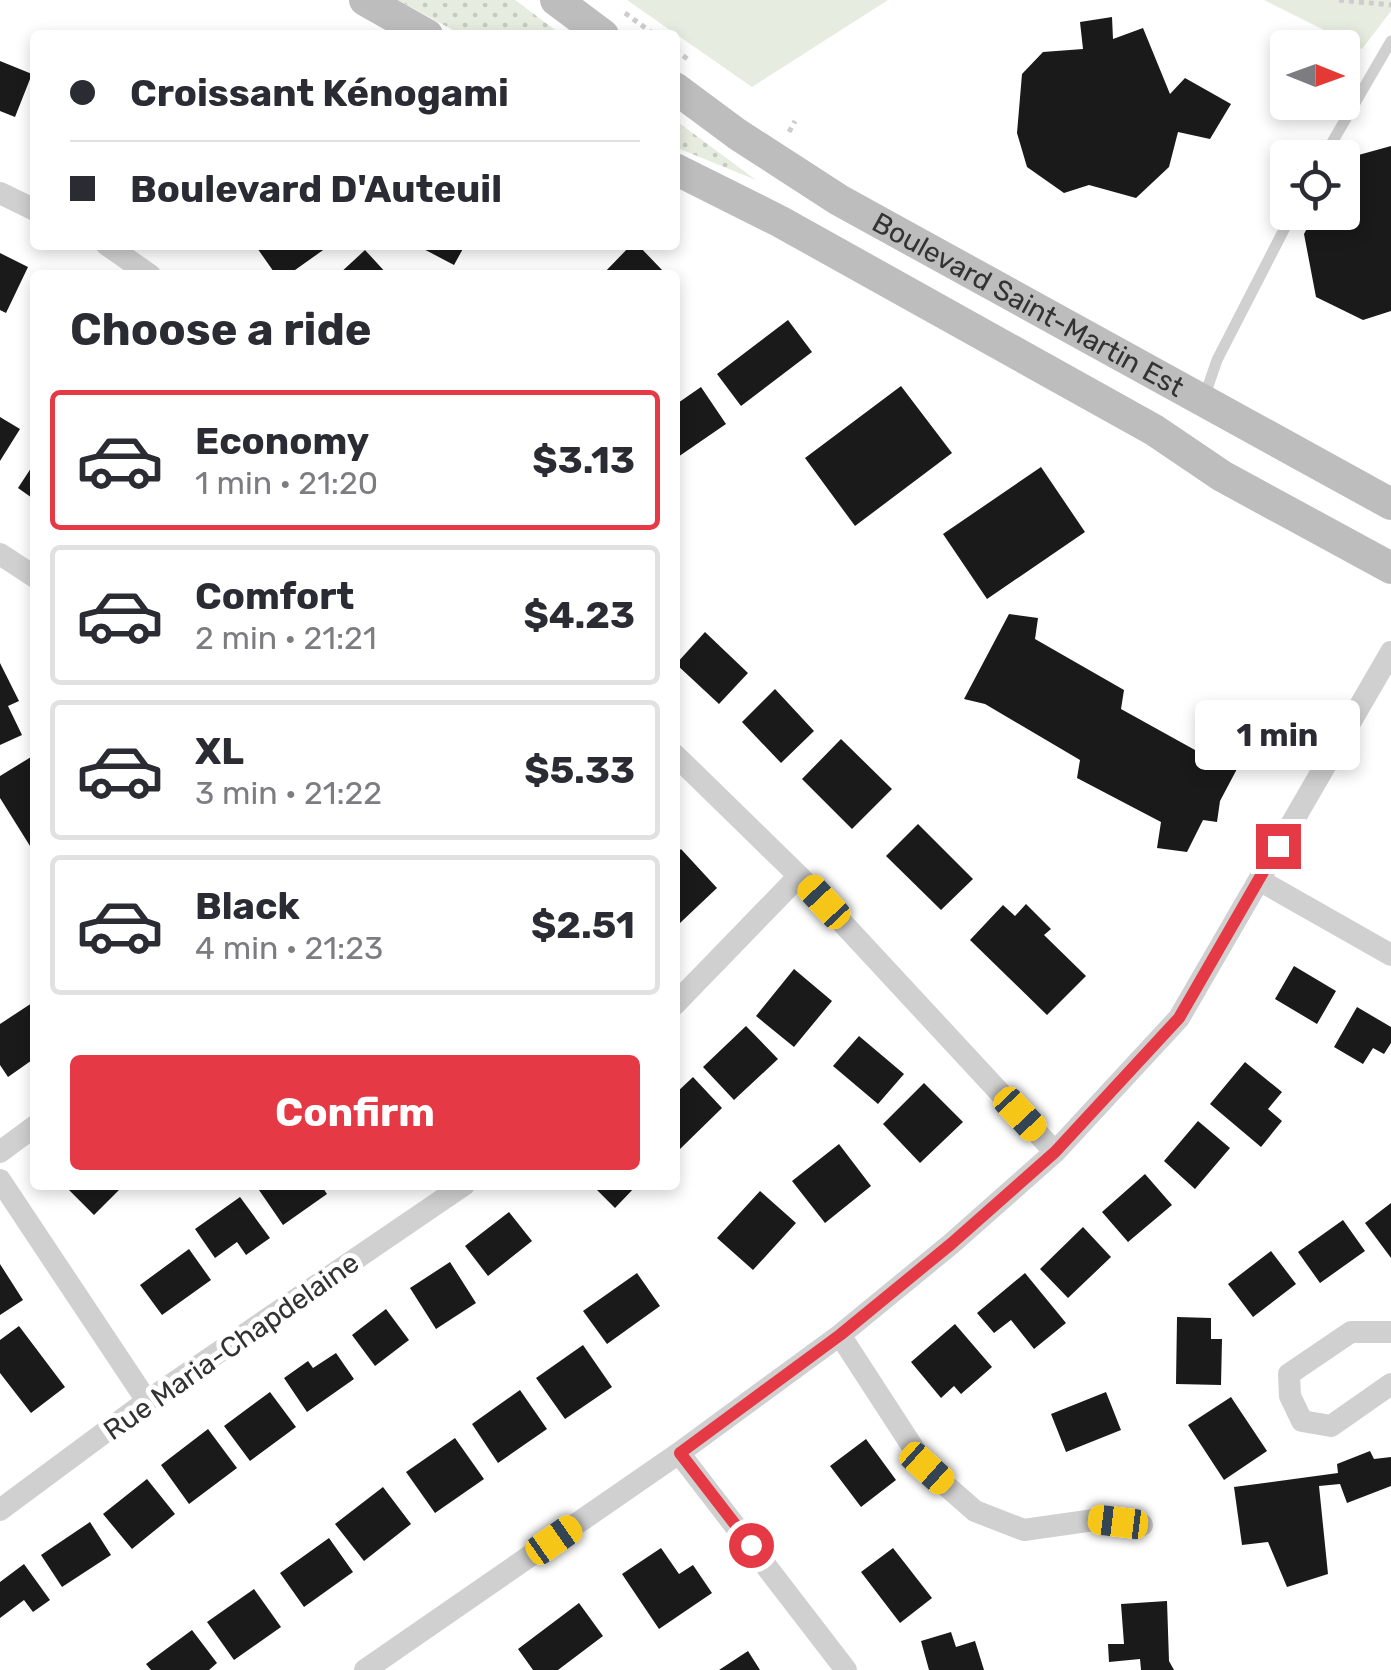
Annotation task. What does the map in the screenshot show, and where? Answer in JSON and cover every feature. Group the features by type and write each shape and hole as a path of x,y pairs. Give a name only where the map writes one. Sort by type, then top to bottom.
{"main road":[{"path":"365,0 418,30"},
{"path":"556,0 611,22"},
{"name":"Boulevard Saint-Martin Est","path":"680,92 805,180 1391,504"},
{"name":"Boulevard Saint-Martin Est","path":"680,171 766,214 1154,430 1194,459 1391,568"},
{"path":"967,326 990,284"},
{"path":"1194,459 1203,402"}],"street":[{"path":"0,193 30,208"},
{"path":"114,250 143,270"},
{"path":"0,554 30,574"},
{"path":"364,1670 680,1453 840,1335 1055,1152 1179,1018 1391,652"},
{"path":"680,760 799,876 1055,1152"},
{"path":"680,999 799,876"},
{"path":"1259,880 1391,955"},
{"path":"0,1152 30,1130"},
{"path":"0,1180 148,1401"},
{"name":"Rue Maria-Chapdelaine","path":"0,1510 148,1401 457,1190"},
{"path":"1391,1332 1350,1332 1289,1374 1290,1396 1302,1421 1331,1426 1391,1384"},
{"path":"840,1335 927,1468 975,1512 1024,1530 1094,1520 1142,1525"},
{"path":"680,1453 846,1670"}],"lane":[{"path":"1334,140 1391,42"},
{"path":"1203,402 1217,360 1284,230"}],"path":[{"path":"1339,0 1391,5"},
{"path":"611,22 638,30"},
{"path":"789,132 794,121"}],"shaded area":[{"path":"398,0 515,0 555,30 453,30"},
{"path":"627,0 888,0 752,87 680,37 680,30 670,30"},
{"path":"1264,0 1391,0 1391,11 1362,49 1360,30 1324,30"},
{"path":"680,124 756,180 680,149"}],"building":[{"path":"1112,17 1113,39 1143,28 1170,94 1185,78 1231,104 1210,139 1178,132 1169,167 1136,198 1089,185 1064,193 1027,167 1017,133 1022,74 1043,52 1083,49 1080,22"},
{"path":"0,61 30,73 30,79 15,117 0,111"},
{"path":"1391,146 1391,311 1363,320 1316,297 1304,234 1306,230 1360,230 1360,155"},
{"path":"258,250 323,250 295,270 272,270"},
{"path":"365,250 383,270 343,270"},
{"path":"426,250 462,250 454,265"},
{"path":"626,250 643,250 662,270 607,270"},
{"path":"0,253 28,267 6,313 0,310"},
{"path":"788,320 812,352 741,406 717,374"},
{"path":"901,386 952,453 855,526 805,458"},
{"path":"701,387 726,424 680,456 680,402"},
{"path":"0,417 20,429 0,461"},
{"path":"1041,467 1085,532 987,599 943,534"},
{"path":"30,470 30,496 18,488"},
{"path":"1009,614 1038,618 1035,639 1124,690 1121,709 1204,755 1238,767 1220,801 1217,822 1203,820 1187,852 1157,848 1161,822 1077,778 1080,760 985,704 964,699"},
{"path":"705,632 748,673 719,704 680,668 680,660"},
{"path":"0,663 19,701 8,706 22,735 0,745"},
{"path":"775,689 814,731 781,763 742,722"},
{"path":"841,739 892,789 852,829 802,779"},
{"path":"30,758 30,846 0,798 0,776"},
{"path":"918,824 973,879 941,910 886,856"},
{"path":"680,850 717,888 680,923"},
{"path":"1026,904 1051,929 1044,935 1086,976 1047,1015 970,940 1003,905 1015,916"},
{"path":"1294,966 1336,991 1317,1024 1275,999"},
{"path":"794,969 832,1001 794,1047 756,1016"},
{"path":"30,1004 30,1062 8,1077 0,1065 0,1024"},
{"path":"1357,1007 1391,1027 1391,1043 1384,1054 1373,1048 1363,1064 1334,1047"},
{"path":"746,1026 778,1059 734,1100 703,1067"},
{"path":"859,1036 904,1074 878,1104 833,1066"},
{"path":"1245,1062 1282,1092 1268,1109 1282,1121 1261,1147 1210,1104"},
{"path":"693,1077 722,1108 680,1149 680,1089"},
{"path":"924,1083 963,1122 920,1163 883,1124"},
{"path":"1198,1121 1230,1148 1195,1189 1164,1161"},
{"path":"839,1144 871,1186 825,1223 792,1181"},
{"path":"1145,1174 1172,1205 1128,1242 1102,1212"},
{"path":"69,1190 119,1190 94,1215"},
{"path":"259,1190 324,1190 327,1194 283,1225"},
{"path":"597,1190 632,1190 615,1208"},
{"path":"760,1191 796,1223 753,1270 717,1238"},
{"path":"240,1197 270,1238 246,1255 237,1242 215,1258 195,1229"},
{"path":"1391,1203 1391,1258 1365,1223"},
{"path":"509,1212 532,1241 488,1276 465,1246"},
{"path":"1343,1220 1365,1251 1320,1283 1298,1252"},
{"path":"1083,1227 1111,1257 1068,1298 1040,1269"},
{"path":"189,1249 211,1280 162,1315 140,1285"},
{"path":"1271,1251 1296,1284 1253,1317 1228,1284"},
{"path":"450,1262 476,1303 436,1329 410,1288"},
{"path":"0,1264 23,1300 0,1315"},
{"path":"637,1273 660,1306 607,1344 583,1311"},
{"path":"1025,1273 1066,1323 1034,1349 1011,1320 994,1333 977,1313"},
{"path":"386,1309 409,1340 375,1366 352,1335"},
{"path":"1177,1317 1211,1318 1211,1339 1222,1339 1221,1385 1176,1384"},
{"path":"955,1324 992,1367 961,1394 954,1386 941,1398 911,1362"},
{"path":"19,1326 65,1387 31,1413 0,1373 0,1340"},
{"path":"583,1345 612,1387 565,1419 536,1378"},
{"path":"336,1353 354,1379 307,1412 284,1378 308,1361 313,1368"},
{"path":"520,1390 547,1429 498,1463 472,1424"},
{"path":"270,1392 296,1427 250,1461 224,1426"},
{"path":"1106,1392 1121,1430 1066,1452 1051,1414"},
{"path":"1231,1397 1267,1451 1224,1480 1188,1425"},
{"path":"208,1429 237,1468 189,1504 161,1465"},
{"path":"455,1438 484,1479 435,1513 406,1472"},
{"path":"866,1439 896,1480 861,1507 830,1466"},
{"path":"1370,1451 1374,1459 1391,1457 1391,1486 1347,1503 1340,1484 1319,1486 1328,1574 1287,1587 1268,1542 1242,1545 1234,1487 1338,1473 1337,1464"},
{"path":"147,1479 175,1514 132,1549 103,1514"},
{"path":"383,1487 411,1524 364,1561 335,1524"},
{"path":"90,1522 111,1555 62,1587 41,1555"},
{"path":"329,1538 353,1572 304,1607 280,1573"},
{"path":"661,1548 679,1574 693,1565 712,1593 659,1629 622,1574"},
{"path":"893,1548 932,1598 900,1623 861,1572"},
{"path":"24,1564 50,1600 33,1612 24,1600 0,1618 0,1582"},
{"path":"254,1589 281,1627 234,1660 207,1622"},
{"path":"1167,1601 1169,1661 1174,1670 1141,1670 1140,1659 1109,1662 1108,1644 1124,1644 1121,1604"},
{"path":"579,1603 603,1636 558,1670 533,1670 518,1649"},
{"path":"192,1630 217,1663 209,1670 151,1670 146,1664"},
{"path":"951,1632 956,1647 975,1641 984,1670 929,1670 921,1641"},
{"path":"748,1651 760,1670 719,1670"}],"route":[{"path":"751,1545 680,1453 840,1335 1055,1152 1179,1018 1278,846"}]}
